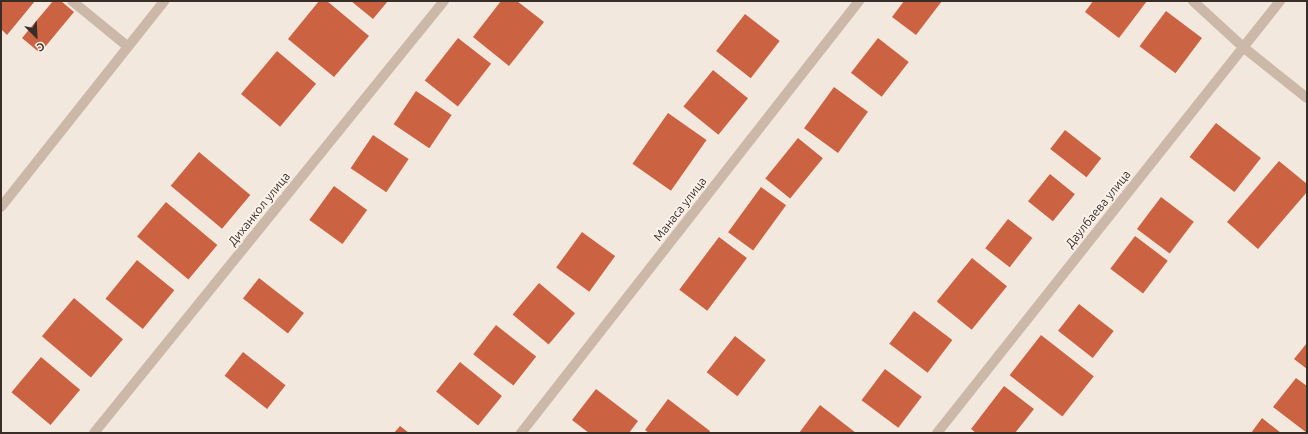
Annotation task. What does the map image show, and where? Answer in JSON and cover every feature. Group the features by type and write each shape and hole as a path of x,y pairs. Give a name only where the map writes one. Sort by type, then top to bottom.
{"street":[{"path":"72,1 128,46"},
{"path":"1,207 164,1"},
{"name":"Диханкол улица","path":"94,433 444,1"},
{"name":"Манаса улица","path":"521,433 859,1"},
{"path":"1193,1 1243,47 1307,98"},
{"name":"Даулбаева улица","path":"936,433 1280,1"}],"building":[{"path":"1,1 35,1 7,35 1,29"},
{"path":"53,1 61,1 74,12 40,53 22,38"},
{"path":"319,1 327,1 369,36 334,77 288,39"},
{"path":"351,1 388,1 373,19"},
{"path":"501,1 517,1 544,22 509,66 473,37"},
{"path":"904,1 942,1 916,35 892,17"},
{"path":"1093,1 1147,1 1119,38 1085,12"},
{"path":"1166,11 1202,38 1175,73 1140,46"},
{"path":"745,14 780,41 751,78 716,51"},
{"path":"458,38 491,64 458,106 425,81"},
{"path":"878,38 909,62 882,97 851,73"},
{"path":"277,51 316,84 280,127 241,94"},
{"path":"713,70 748,98 718,135 683,107"},
{"path":"834,87 868,112 838,153 804,128"},
{"path":"416,91 452,115 429,148 394,124"},
{"path":"668,113 707,140 671,191 632,164"},
{"path":"1216,123 1261,158 1234,192 1190,157"},
{"path":"1065,130 1101,158 1086,177 1050,149"},
{"path":"373,135 409,159 386,192 351,168"},
{"path":"798,138 823,158 790,199 765,178"},
{"path":"199,152 250,195 222,229 171,186"},
{"path":"1279,161 1307,184 1307,192 1258,249 1227,222"},
{"path":"1050,174 1075,194 1053,221 1028,201"},
{"path":"334,186 367,210 342,244 309,220"},
{"path":"761,187 786,205 753,251 728,232"},
{"path":"1161,197 1194,222 1170,254 1137,229"},
{"path":"166,202 217,245 188,280 137,236"},
{"path":"1008,219 1032,238 1010,267 985,248"},
{"path":"582,232 615,256 589,292 556,268"},
{"path":"1135,236 1168,261 1143,293 1110,269"},
{"path":"719,237 747,258 707,311 679,290"},
{"path":"972,258 1007,286 972,330 937,302"},
{"path":"137,260 174,290 143,329 106,299"},
{"path":"259,278 304,313 288,334 243,298"},
{"path":"539,283 575,313 549,345 513,314"},
{"path":"74,298 123,339 91,377 42,336"},
{"path":"1079,304 1114,331 1093,358 1058,331"},
{"path":"914,311 952,340 928,373 889,344"},
{"path":"496,325 536,356 513,386 473,354"},
{"path":"1041,335 1094,376 1062,416 1010,375"},
{"path":"735,336 766,360 737,396 707,372"},
{"path":"1307,343 1307,369 1294,359"},
{"path":"243,352 286,385 267,409 225,376"},
{"path":"41,357 80,390 51,425 11,392"},
{"path":"460,362 502,396 478,426 436,392"},
{"path":"885,369 922,397 898,428 862,400"},
{"path":"1296,378 1307,386 1307,433 1273,407"},
{"path":"1004,386 1034,409 1015,433 976,433 971,429"},
{"path":"596,389 638,421 629,433 589,433 572,420"},
{"path":"668,399 710,431 709,433 649,433 645,430"},
{"path":"820,405 856,433 799,433"},
{"path":"1262,418 1281,433 1251,433"},
{"path":"400,426 409,433 394,433"}]}
